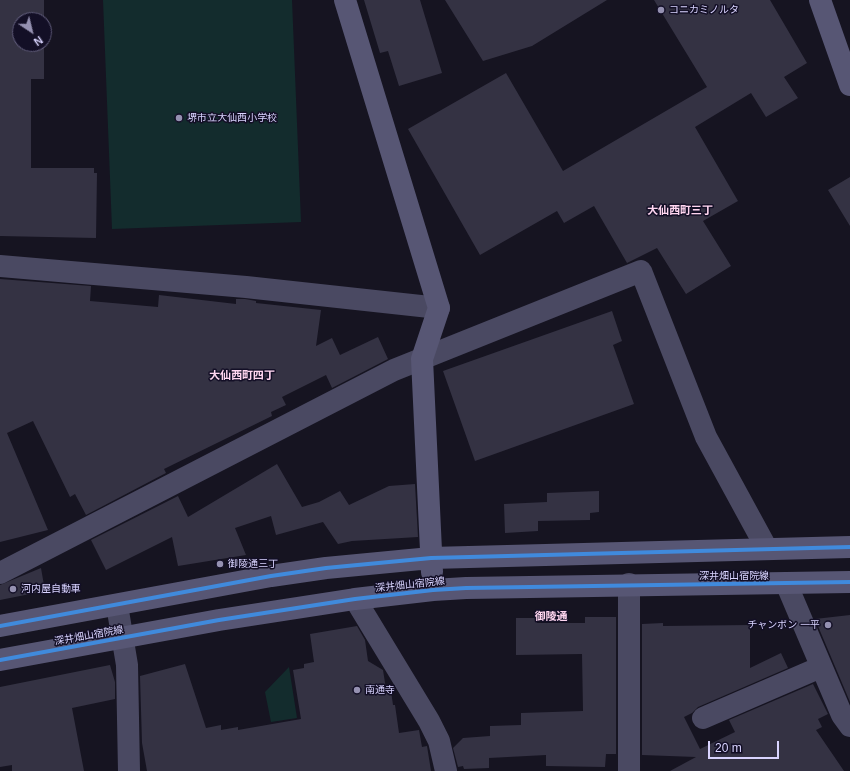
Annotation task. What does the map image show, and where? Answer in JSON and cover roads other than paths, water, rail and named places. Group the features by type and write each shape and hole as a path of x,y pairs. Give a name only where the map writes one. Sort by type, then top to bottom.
{"main road":[{"path":"345,0 439,308 422,359 432,590"},
{"path":"820,0 850,86"},
{"path":"0,626 221,585 318,569 431,558 850,547"},
{"name":"深井畑山宿院線","path":"0,660 219,620 355,599 432,590 629,584 850,582"}],"street":[{"path":"0,266 246,287 439,308"},
{"path":"0,573 387,374 641,271 706,437 767,549"},
{"path":"786,583 842,715 850,726"},
{"path":"629,584 629,771"},
{"path":"355,599 429,721 439,742 446,771"},
{"path":"117,605 127,665 129,771"},
{"path":"703,718 822,667"}],"place":[{"name":"コニカミノルタ","path":"661,10"},
{"name":"堺市立大仙西小学校","path":"179,118"},
{"name":"御陵通三丁","path":"220,564"},
{"name":"河内屋自動車","path":"13,589"},
{"name":"チャンポン 一平","path":"828,625"},
{"name":"南通寺","path":"357,690"}],"district":[{"name":"大仙西町三丁","path":"680,211"},
{"name":"大仙西町四丁","path":"242,376"},
{"name":"御陵通","path":"551,617"}]}
